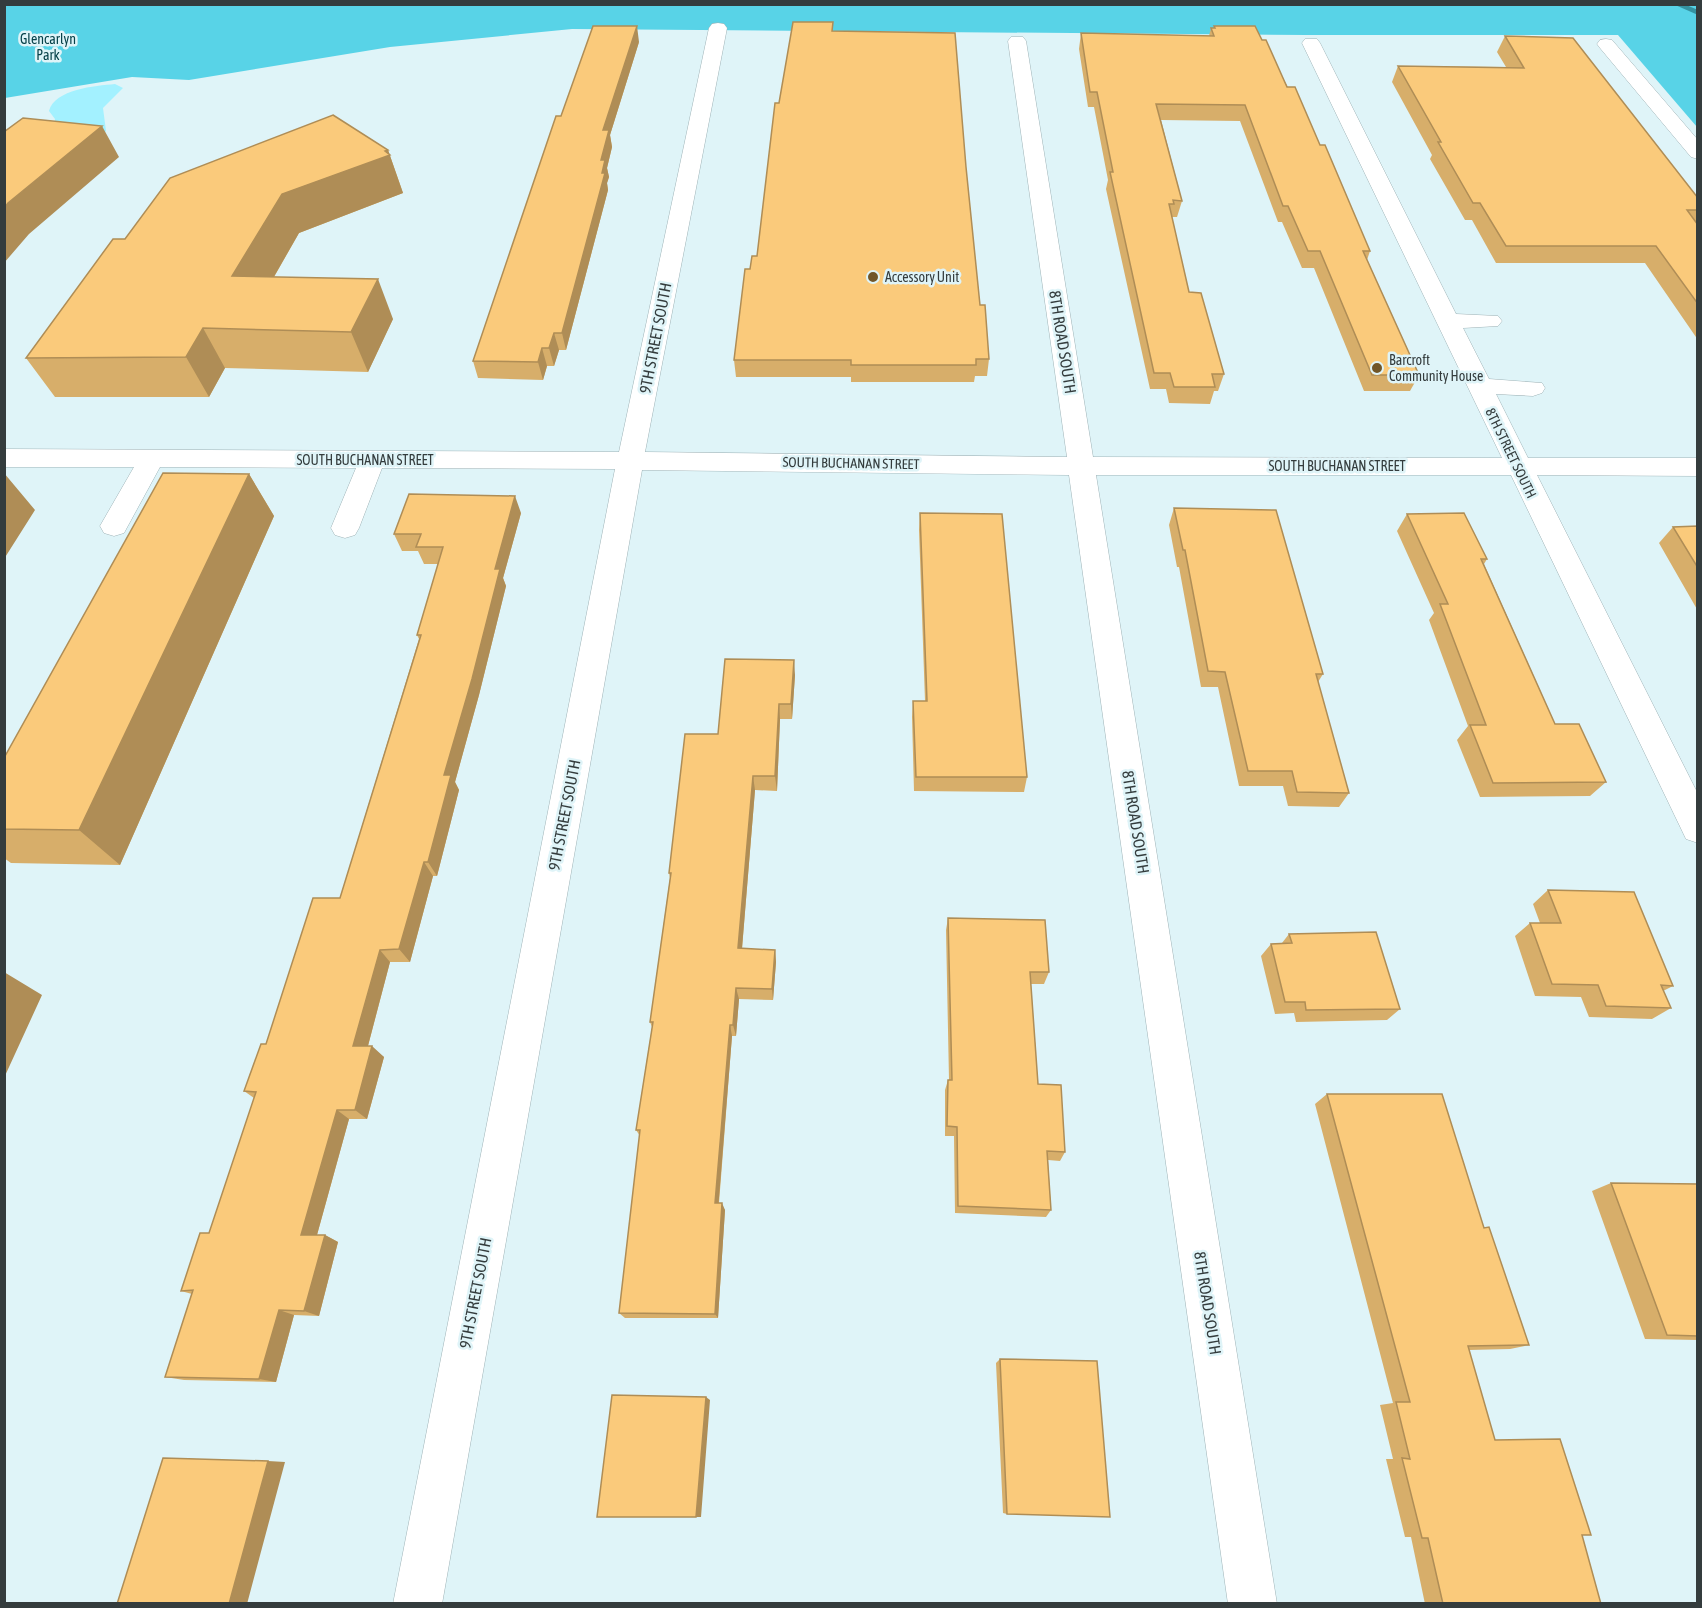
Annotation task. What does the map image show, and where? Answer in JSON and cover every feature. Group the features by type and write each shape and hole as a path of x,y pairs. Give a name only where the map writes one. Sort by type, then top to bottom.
{"street":[{"name":"9TH STREET SOUTH","path":"417,1604 630,461 718,28"},
{"name":"8TH ROAD SOUTH","path":"1017,41 1253,1604"},
{"name":"8TH STREET SOUTH","path":"1311,43 1698,829"},
{"path":"1606,44 1698,153"},
{"path":"1447,321 1490,321"},
{"path":"1479,386 1533,388"},
{"name":"SOUTH BUCHANAN STREET","path":"4,458 1082,466 1698,467"},
{"path":"114,526 151,460"},
{"path":"345,528 372,460"}],"shaded area":[{"path":"115,84 123,88 103,108 106,131 101,136 54,127 55,119 49,111 59,98 77,90"}],"green space":[{"name":"Glencarlyn Park","path":"5,5 1697,5 1697,127 1618,35 572,29 390,47 189,80 132,77 5,98"}],"building":[{"path":"793,22 833,22 832,31 955,33 980,305 985,305 989,359 976,359 976,365 851,365 851,360 734,360 745,269 750,269 752,256 757,256 775,103 779,103"},
{"path":"593,26 637,26 603,130 609,130 601,160 605,160 602,173 605,173 562,333 554,333 549,348 542,348 538,362 473,361 556,116 561,116"},
{"path":"1214,26 1255,26 1262,40 1266,40 1287,87 1295,87 1320,145 1325,145 1370,251 1363,251 1419,375 1372,375 1320,251 1308,251 1288,206 1283,206 1245,105 1156,104 1182,201 1173,200 1174,204 1169,204 1189,292 1201,293 1224,374 1212,374 1215,387 1174,387 1170,373 1154,373 1110,172 1113,172 1097,92 1090,92 1081,33 1214,36 1211,28 1215,28"},
{"path":"1505,36 1573,38 1698,198 1698,210 1687,210 1698,225 1698,304 1656,246 1506,246 1480,203 1473,203 1398,66 1524,68"},
{"path":"333,115 388,150 385,151 390,155 282,194 232,276 378,279 351,332 203,328 186,357 26,358 113,239 125,239 170,178"},
{"path":"23,118 102,126 4,208 4,132"},
{"path":"163,473 249,474 79,830 4,829 4,758"},
{"path":"409,494 515,496 495,569 500,569 472,679 444,775 451,775 428,862 424,862 399,949 380,950 353,1046 372,1046 355,1110 337,1110 301,1235 325,1235 304,1311 279,1310 259,1379 165,1377 193,1290 181,1291 200,1233 209,1233 256,1092 244,1091 261,1044 266,1044 313,898 340,898 421,635 417,635 443,547 416,547 421,534 394,534"},
{"path":"1174,508 1276,510 1323,674 1316,674 1349,793 1297,792 1292,771 1248,771 1225,672 1208,671 1185,550 1183,550"},
{"path":"920,513 1002,514 1027,777 916,777 913,701 927,701"},
{"path":"1464,513 1487,559 1481,559 1555,724 1579,724 1606,782 1493,783 1470,725 1486,725 1440,604 1448,604 1407,514"},
{"path":"1698,526 1698,568 1673,527"},
{"path":"725,659 794,660 791,704 779,704 775,776 753,776 738,948 775,950 772,989 736,988 733,1025 730,1025 715,1203 722,1203 715,1314 619,1313 640,1130 636,1130 653,1022 650,1022 671,873 669,873 685,734 718,734"},
{"path":"1548,890 1634,892 1673,986 1661,985 1671,1008 1606,1006 1598,985 1552,984 1530,923 1561,923"},
{"path":"948,918 1045,920 1049,972 1030,972 1038,1084 1061,1085 1065,1152 1047,1151 1051,1210 958,1206 957,1127 947,1126 948,1080 952,1080"},
{"path":"1376,932 1400,1009 1306,1010 1305,1002 1285,1002 1271,944 1292,943 1289,934"},
{"path":"1327,1094 1442,1094 1484,1228 1489,1227 1529,1345 1468,1346 1495,1440 1560,1439 1591,1535 1582,1535 1601,1604 1443,1604 1428,1538 1422,1538 1402,1458 1410,1459 1396,1402 1410,1402"},
{"path":"1611,1183 1698,1184 1698,1336 1667,1335"},
{"path":"1000,1359 1097,1361 1110,1517 1007,1514"},
{"path":"612,1395 706,1397 696,1517 597,1517"},
{"path":"163,1458 268,1461 229,1604 117,1604"}],"waterway":[{"path":"1676,4 1698,13"}],"place":[{"name":"Accessory Unit","path":"873,277"},
{"name":"Barcroft Community House","path":"1377,368"}]}
